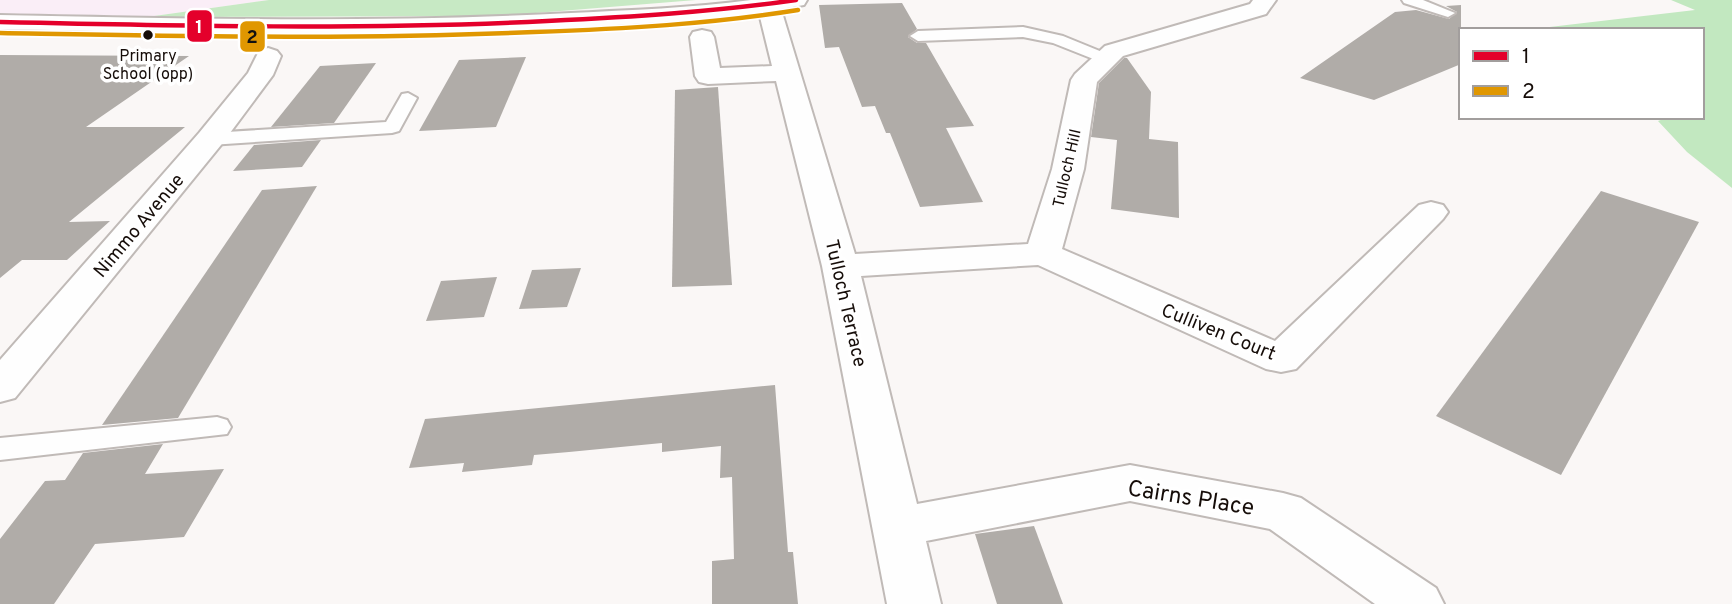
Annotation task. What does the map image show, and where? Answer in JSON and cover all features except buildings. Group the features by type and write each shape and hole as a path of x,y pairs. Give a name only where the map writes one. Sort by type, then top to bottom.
{"street":[{"name":"Tulloch Hill","path":"1043,254 1068,169 1084,80 1114,51 1258,9 1265,0"},
{"path":"0,22 310,28 444,27 653,16 782,2"},
{"name":"Tulloch Terrace","path":"782,2 787,73 840,265 914,604"},
{"path":"702,37 708,75 787,73"},
{"name":"Nimmo Avenue","path":"0,388 210,139 260,75 268,56"},
{"name":"Culliven Court","path":"1043,254 1153,305 1281,359 1431,212"},
{"path":"840,265 1043,254"},
{"name":"Cairns Place","path":"897,527 1130,483 1283,512 1417,604"}],"lane":[{"path":"1409,0 1448,13"},
{"path":"918,36 1023,32 1058,39 1106,59"},
{"path":"210,139 392,128 408,98"},
{"path":"0,449 217,427"}],"shaded area":[{"path":"0,0 269,0 147,17 0,16"}],"green space":[{"path":"269,0 696,0 498,16 147,17"},
{"path":"1671,0 1732,0 1732,188 1687,152 1658,121 1704,119 1704,28 1540,28 1695,10"}],"transit line":[{"name":"1","path":"0,22 284,27 427,26 654,15 796,0"},
{"name":"2","path":"0,33 283,37 495,34 682,24 798,10"}],"place":[{"name":"Primary School (opp)","path":"148,35"}]}
